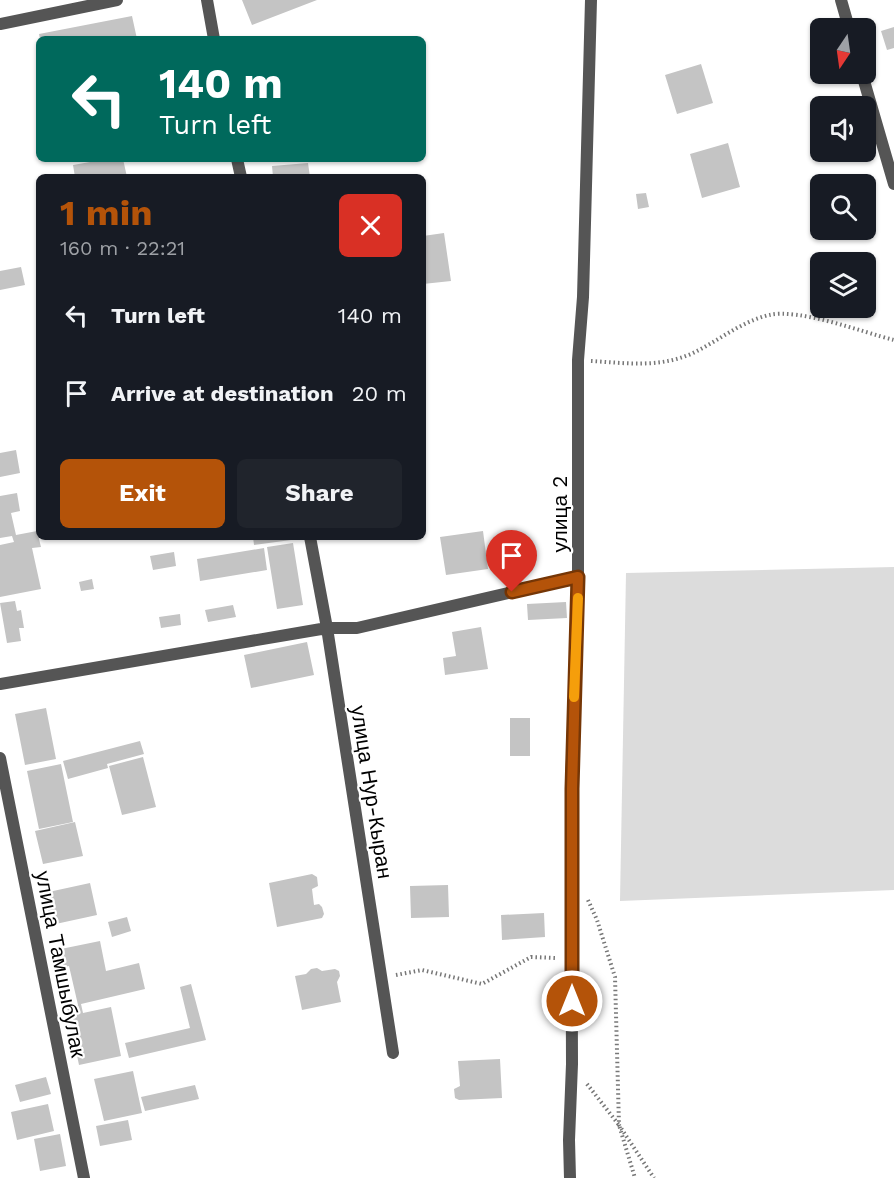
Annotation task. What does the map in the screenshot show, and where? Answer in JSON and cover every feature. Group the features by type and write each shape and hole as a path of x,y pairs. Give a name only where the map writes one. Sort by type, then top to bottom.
{"street":[{"path":"0,24 117,0"},
{"path":"207,0 213,36"},
{"name":"улица 2","path":"570,1178 572,789 578,577 578,360 583,297 591,0"},
{"path":"841,0 846,18"},
{"path":"865,84 894,184"},
{"name":"улица Нур-Кыран","path":"311,540 327,628 393,1053"},
{"path":"0,684 327,628 357,628 578,577"},
{"name":"улица Тамшыбулак","path":"0,759 84,1178"}],"path":[{"path":"578,360 654,365 690,354 740,326 770,315 801,315 894,340"},
{"path":"584,892 597,920 615,977 619,1125 635,1178"},
{"path":"382,977 422,970 482,984 531,957 572,958"},
{"path":"572,1064 619,1125 654,1178"}],"shaded area":[{"path":"894,567 894,890 620,901 626,573"}],"building":[{"path":"242,0 317,0 252,25"},
{"path":"132,16 136,36 39,36 39,34"},
{"path":"894,27 894,48 887,50 881,31"},
{"path":"701,64 713,103 677,114 665,75"},
{"path":"728,143 740,187 702,198 690,154"},
{"path":"90,162 124,162 126,174 74,174 73,165"},
{"path":"308,163 310,174 273,174 272,166"},
{"path":"646,193 649,207 638,209 636,194"},
{"path":"444,233 451,281 426,284 426,236"},
{"path":"21,267 25,285 0,290 0,271"},
{"path":"16,450 20,473 0,477 0,453"},
{"path":"17,493 20,511 11,513 16,535 36,531 36,540 39,540 41,547 32,548 41,589 0,597 0,545 14,542 12,536 0,538 0,496"},
{"path":"483,531 488,569 446,575 440,537"},
{"path":"253,540 291,540 254,545"},
{"path":"293,543 303,605 277,609 267,547"},
{"path":"264,548 267,570 200,581 197,559"},
{"path":"174,552 176,566 153,570 150,556"},
{"path":"92,579 94,589 81,591 79,582"},
{"path":"15,601 17,611 21,610 24,628 19,628 21,641 7,643 0,603"},
{"path":"566,602 567,618 528,620 527,604"},
{"path":"233,605 236,617 208,622 205,610"},
{"path":"180,614 181,625 161,628 159,617"},
{"path":"481,627 488,669 445,675 443,658 456,656 452,632"},
{"path":"307,642 314,675 251,688 244,655"},
{"path":"46,708 56,759 25,765 15,714"},
{"path":"510,718 530,718 530,756 510,756"},
{"path":"140,741 144,754 107,764 108,768 68,779 63,761"},
{"path":"143,757 156,807 122,815 109,766"},
{"path":"61,764 73,822 39,829 27,771"},
{"path":"75,822 83,856 43,864 35,831"},
{"path":"312,874 317,877 318,886 312,889 314,905 319,904 322,907 324,914 322,918 277,927 269,883"},
{"path":"90,883 97,915 51,925 44,893"},
{"path":"448,885 449,917 411,918 410,886"},
{"path":"544,913 545,937 502,940 501,915"},
{"path":"127,917 131,931 112,937 108,922"},
{"path":"100,941 106,971 139,963 145,989 81,1004 83,1013 111,1007 121,1056 79,1065 67,1007 78,1005 69,966 60,969 56,950"},
{"path":"317,968 322,971 335,969 339,971 340,976 337,982 341,1002 302,1010 295,976 306,974 311,969"},
{"path":"191,984 206,1040 129,1058 125,1043 190,1028 180,987"},
{"path":"500,1059 502,1098 459,1100 455,1098 454,1089 460,1086 458,1061"},
{"path":"133,1071 142,1113 104,1121 94,1079"},
{"path":"46,1077 51,1094 20,1102 15,1085"},
{"path":"195,1085 199,1099 145,1111 141,1097"},
{"path":"48,1104 54,1131 17,1140 11,1112"},
{"path":"128,1120 132,1140 100,1146 96,1126"},
{"path":"60,1134 66,1166 40,1171 34,1139"}],"slow traffic":[{"path":"574,697 578,598"}],"route":[{"path":"512,592 578,577 572,789 572,1001"}]}
